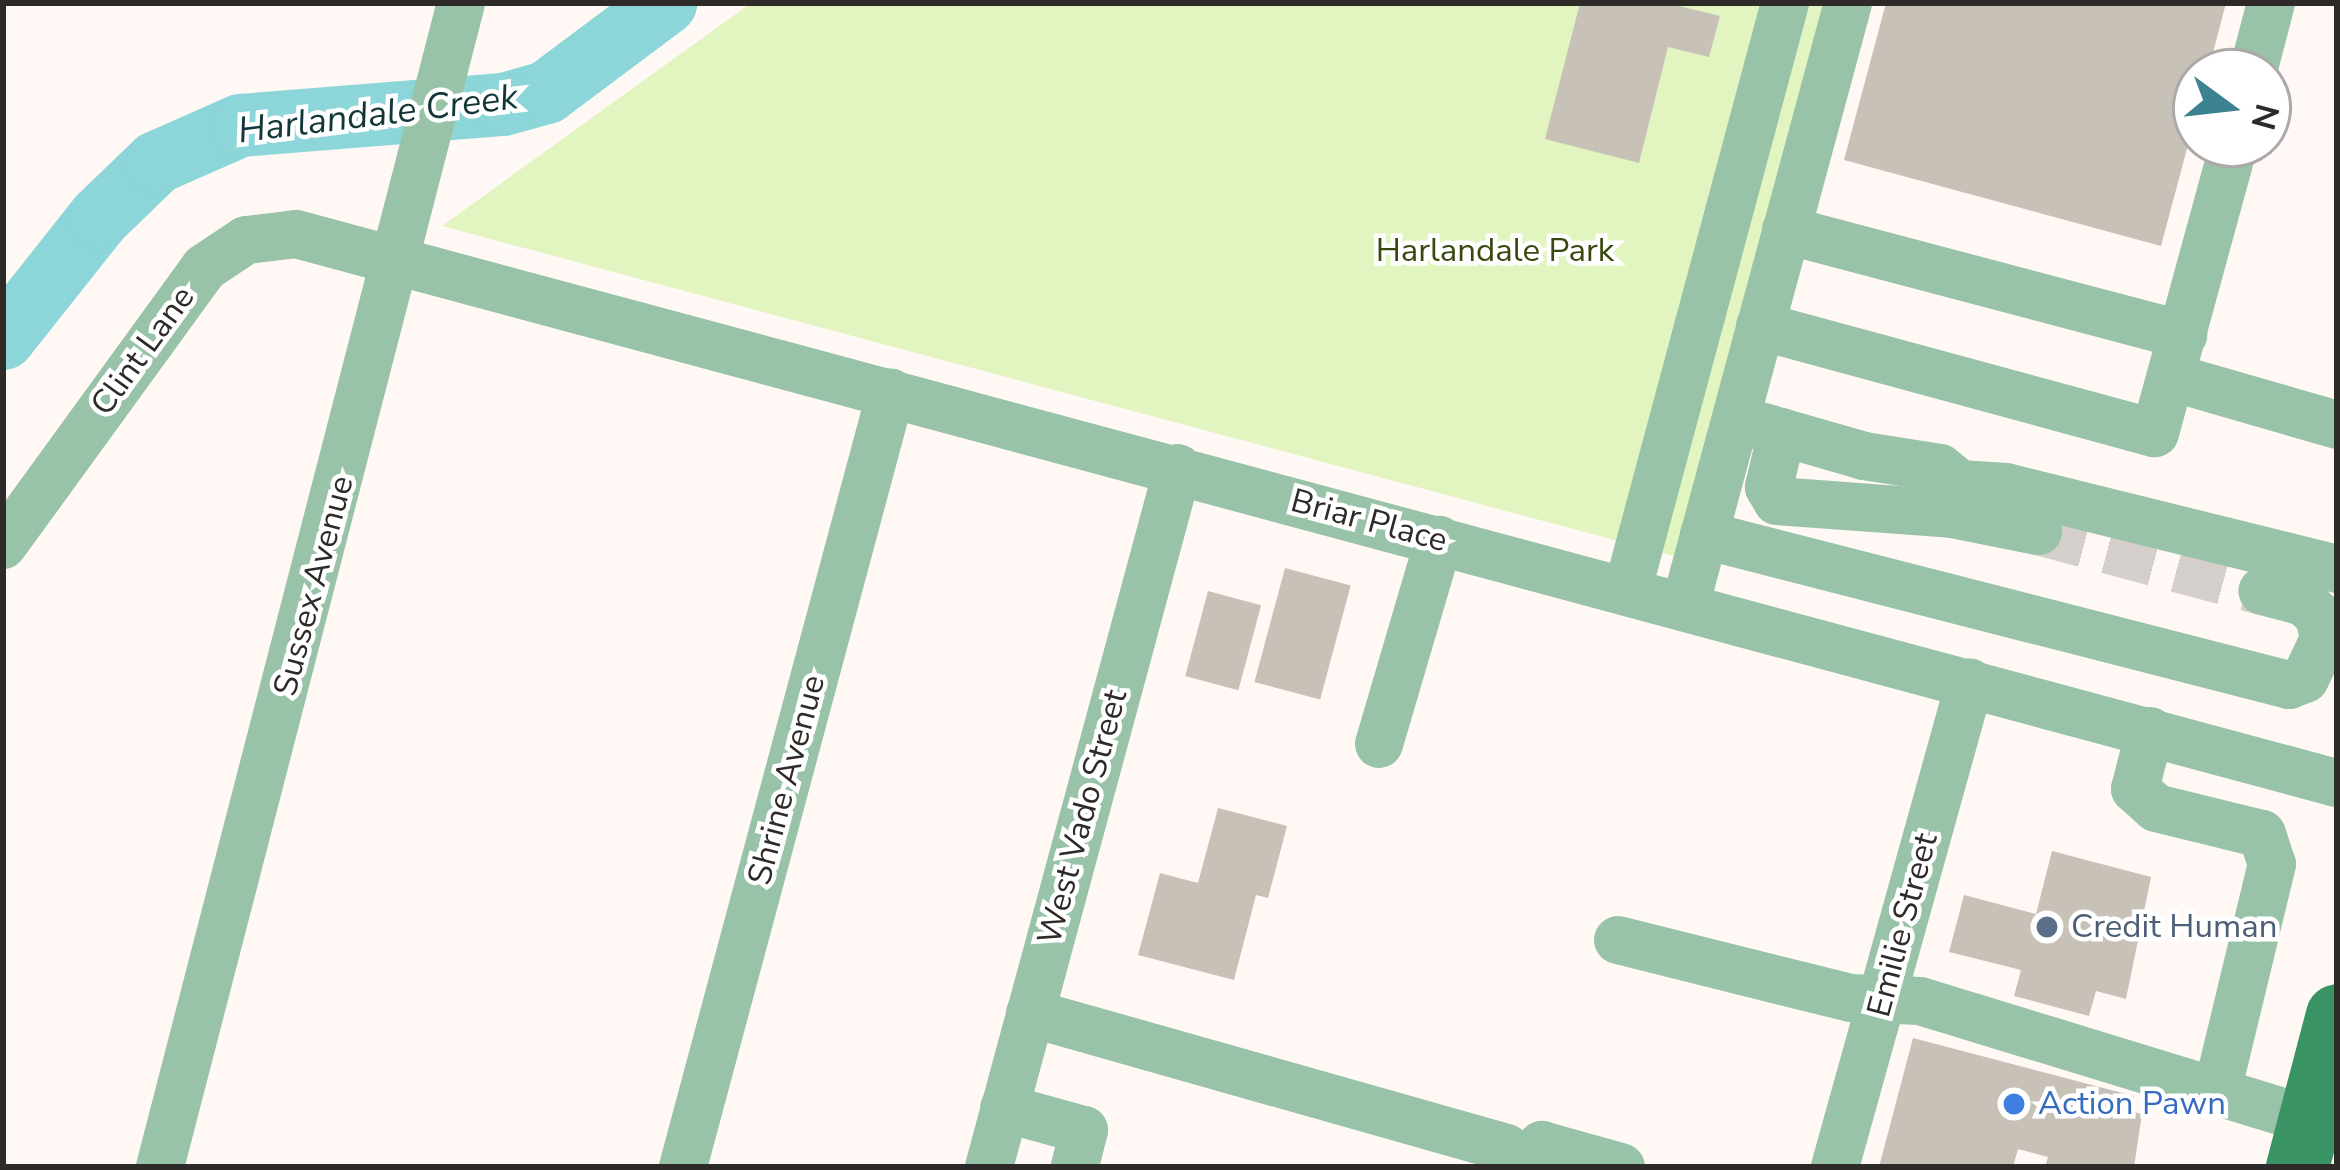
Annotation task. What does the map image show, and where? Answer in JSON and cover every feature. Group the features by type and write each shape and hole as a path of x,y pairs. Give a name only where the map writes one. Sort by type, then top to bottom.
{"main road":[{"path":"2303,1143 2337,1015"}],"street":[{"path":"1627,592 1785,3"},
{"path":"1685,606 1848,3"},
{"path":"2259,48 2271,3"},
{"name":"Sussex Avenue","path":"160,1167 400,261 452,13"},
{"path":"1760,326 2155,433 2228,168"},
{"path":"1786,230 2177,356 2337,424"},
{"name":"Clint Lane","path":"3,545 204,268 269,234 400,261"},
{"name":"Briar Place","path":"400,261 2337,783"},
{"name":"Shrine Avenue","path":"683,1167 891,392"},
{"path":"1736,419 1864,456 1940,468 1960,484 2006,488 2337,569"},
{"path":"1782,432 1769,487 1778,501 1952,514 2038,531"},
{"name":"West Vado Street","path":"988,1167 1178,468"},
{"path":"1704,536 2289,685 2318,661 2337,591"},
{"path":"1379,744 1439,540"},
{"path":"2262,591 2303,602 2319,616 2324,639"},
{"name":"Emilie Street","path":"1835,1167 1970,682"},
{"path":"2150,730 2135,789 2156,808 2262,834 2272,864 2217,1091"},
{"path":"1618,940 1851,998 1883,996 2217,1091 2303,1143"},
{"path":"1030,1013 1494,1155 1542,1145 1622,1167"},
{"path":"1004,1108 1084,1130 1075,1167"}],"green space":[{"name":"Harlandale Park","path":"751,3 1826,3 1674,556 442,226"}],"building":[{"path":"1580,3 1667,3 1720,16 1709,57 1668,47 1639,163 1545,139"},
{"path":"1886,3 2226,3 2214,48 2172,48 2172,168 2182,168 2161,246 1844,160"},
{"path":"1285,568 1351,586 1320,700 1254,682"},
{"path":"1208,591 1261,605 1238,690 1185,676"},
{"path":"1218,808 1287,826 1268,898 1256,895 1234,980 1138,955 1160,873 1198,883"},
{"name":"Credit Human","path":"2052,851 2151,877 2126,999 2096,991 2089,1016 2014,996 2021,970 1949,952 1964,895 2036,914"},
{"name":"Action Pawn","path":"1913,1038 2134,1096 2130,1111 2142,1114 2134,1167 2045,1167 2048,1157 2018,1149 2013,1167 1879,1167"}],"waterway":[{"name":"Harlandale Creek","path":"3,338 99,217 156,162 240,125 503,104 546,92 665,3"}],"tunnel":[{"path":"2038,531 2262,591"}],"place":[{"name":"Credit Human","path":"2047,927"},
{"name":"Action Pawn","path":"2014,1104"}]}
